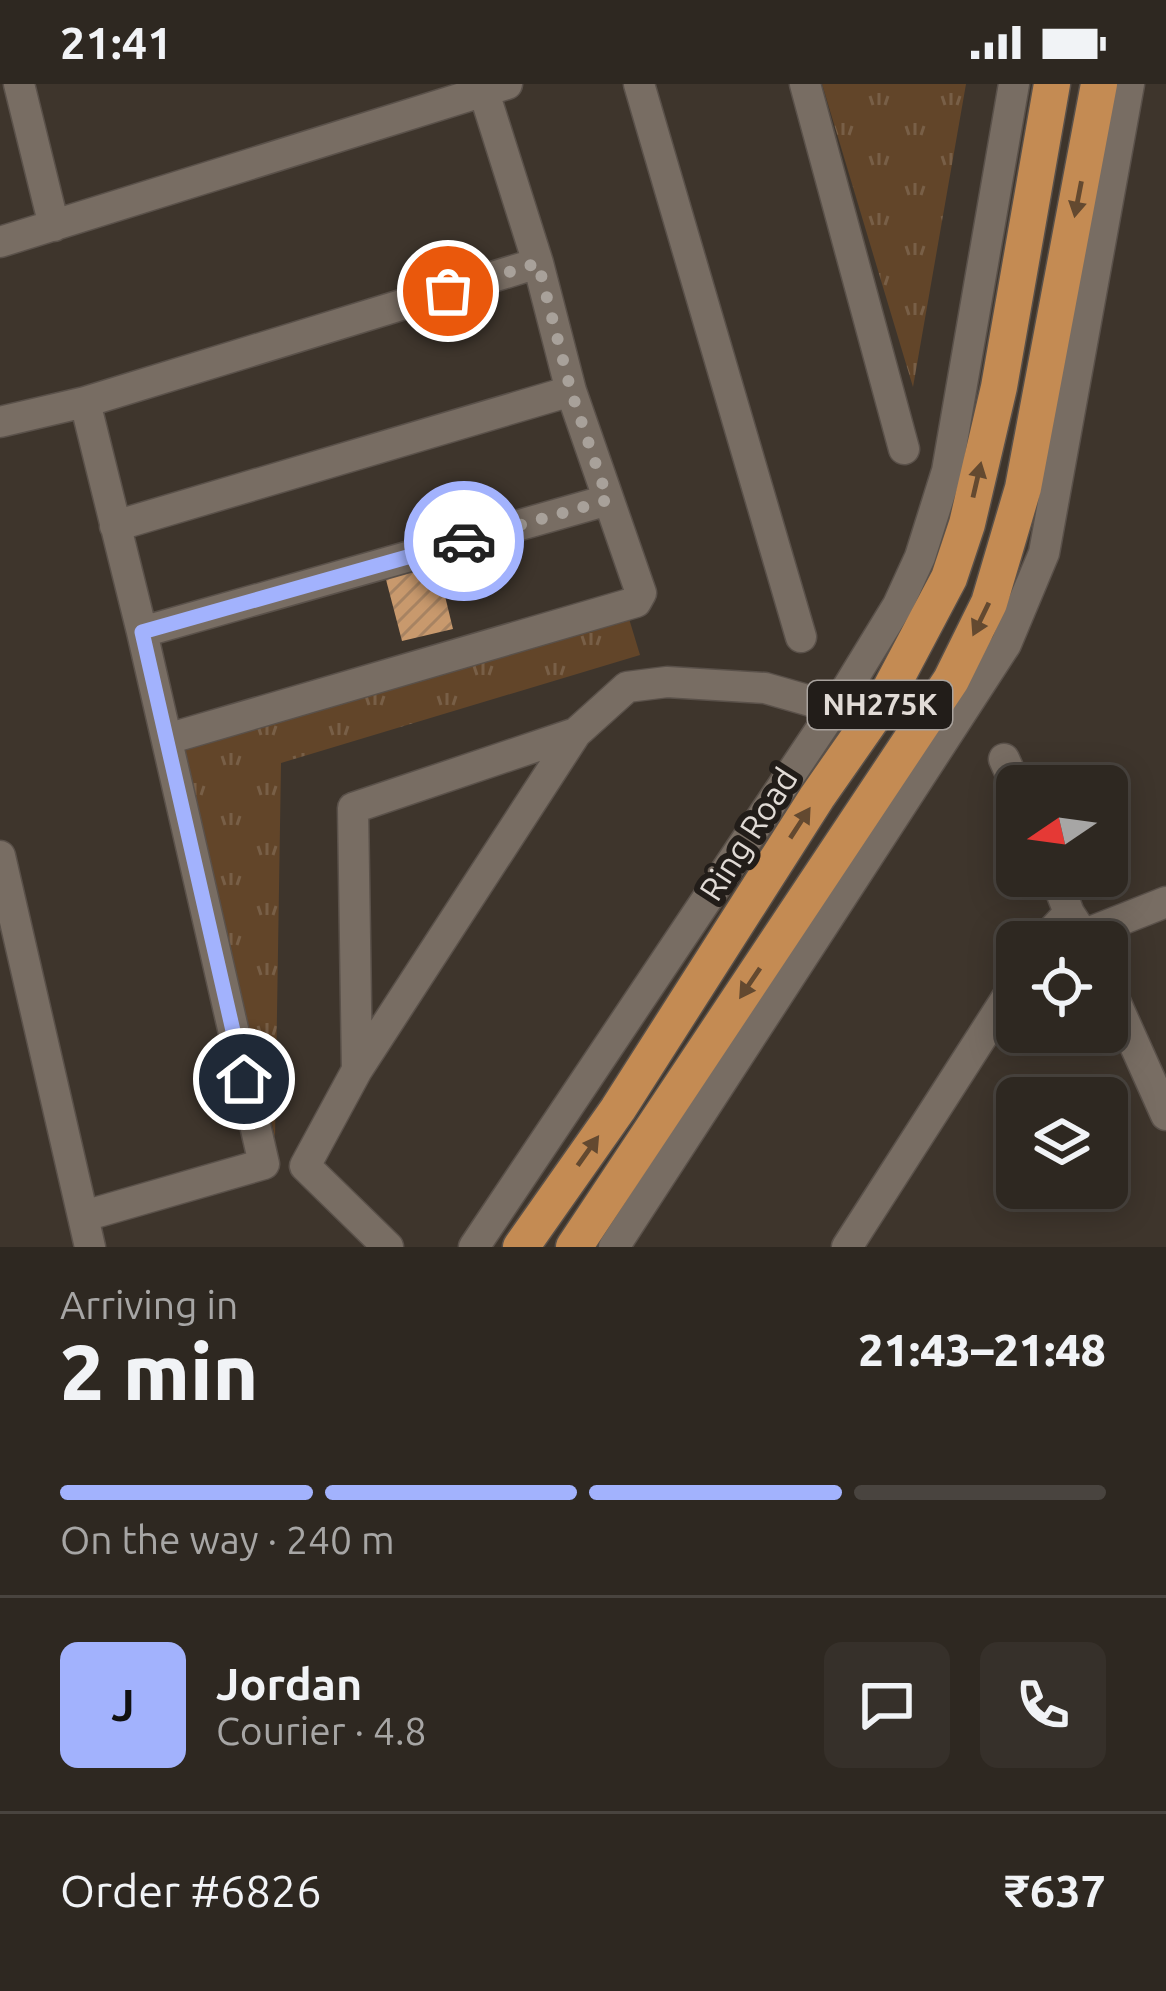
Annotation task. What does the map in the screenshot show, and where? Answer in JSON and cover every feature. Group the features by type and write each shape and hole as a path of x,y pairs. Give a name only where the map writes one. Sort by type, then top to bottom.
{"highway":[{"name":"Ring Road","path":"521,1247 618,1109 817,797 884,701 949,578 967,524 999,387 1052,84"},
{"name":"NH275K","path":"596,1243 951,680 989,603 1023,488 1099,84"}],"street":[{"path":"20,84 54,226"},
{"path":"639,84 801,637"},
{"path":"805,84 904,449"},
{"path":"474,1247 835,708 898,604 920,557 947,471 1014,84"},
{"path":"596,1243 1006,644 1044,553 1130,84"},
{"path":"0,242 495,87 571,391 641,593 636,602 167,739"},
{"path":"0,422 85,402 538,263"},
{"path":"115,526 571,391"},
{"path":"84,1216 264,1163 85,402"},
{"path":"142,632 608,500"},
{"path":"388,1247 305,1166 357,1070 576,733 627,687 668,682 764,688 835,708"},
{"path":"357,1070 353,808 576,733"},
{"path":"1004,759 1007,765"},
{"path":"0,856 5,907 90,1247"},
{"path":"1108,921 1166,902"},
{"path":"1128,1013 1153,1049 1166,1114"},
{"path":"847,1247 996,1015"}],"green space":[{"path":"822,84 966,84 913,387"},
{"path":"627,612 640,655 281,763 275,1137 180,748"}],"building":[{"path":"436,559 453,629 402,641 384,572"}],"way so far":[{"path":"448,291 538,263 571,391 608,500 464,541"}],"route":[{"path":"244,1079 142,632 464,541"}]}
